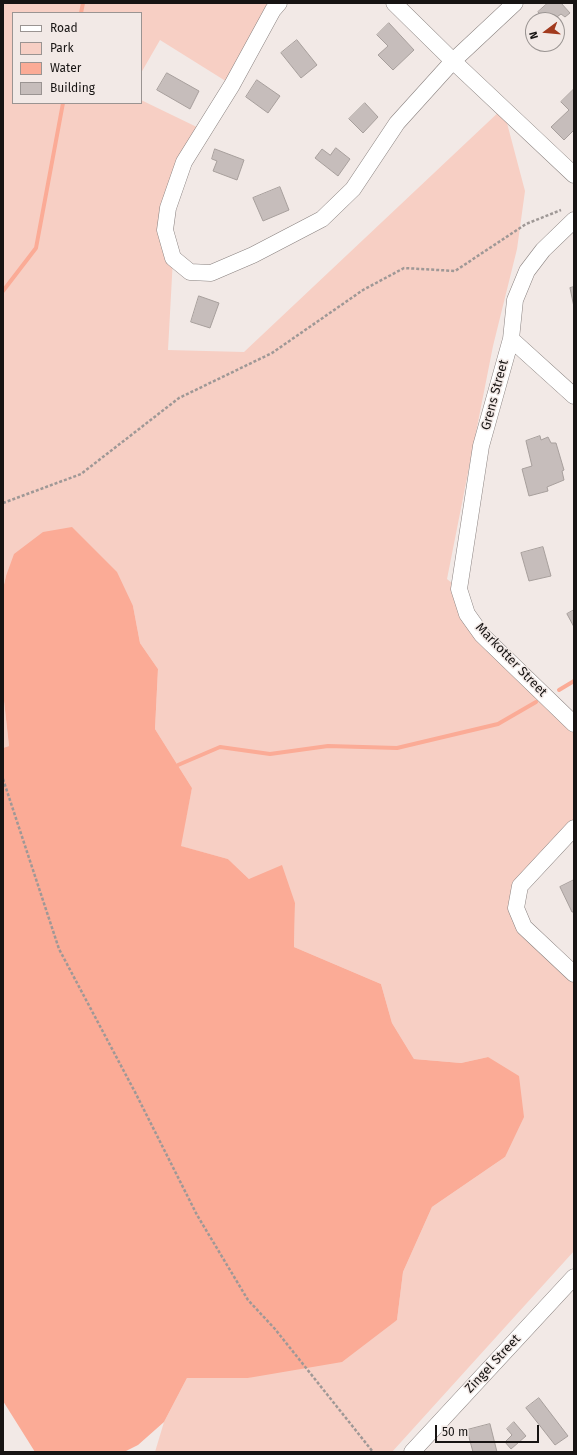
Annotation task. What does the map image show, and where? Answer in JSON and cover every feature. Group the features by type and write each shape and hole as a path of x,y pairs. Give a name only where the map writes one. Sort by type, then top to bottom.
{"street":[{"path":"279,3 273,10 232,85 184,162 168,208 164,230 173,258 190,272 212,273 253,255 322,219 353,189 397,123 453,61 515,3"},
{"path":"394,3 574,175"},
{"name":"Grens Street","path":"459,589 481,446 511,339 515,300 527,271 571,214"},
{"path":"511,339 574,396"},
{"name":"Markotter Street","path":"459,589 467,614 482,635 574,724"},
{"path":"574,828 520,886 516,908 524,927 574,974"},
{"name":"Zingel Street","path":"412,1452 574,1277"}],"path":[{"path":"3,503 81,474 179,398 272,353 363,290 404,268 456,270 526,224 571,214"},
{"path":"3,779 59,949 136,1094 197,1215 248,1300 275,1329 373,1452"}],"green space":[{"path":"3,3 265,3 273,10 232,85 160,40 142,71 142,12 12,12 12,104 142,104 142,100 203,130 168,208 173,258 168,350 244,352 503,108 525,191 517,249 493,346 447,579 459,589 467,614 574,724 574,828 520,886 516,908 574,974 574,1251 392,1452 155,1452 164,1422 187,1378 248,1378 397,1320 403,1272 432,1207 505,1157 488,1057 461,1063 414,1059 392,1023 381,984 294,947 295,903 249,879 228,859 180,846 192,788 155,729 158,669 140,643 133,606 6,576 3,589"},
{"path":"3,692 9,746 3,748"}],"water":[{"path":"72,527 117,572 133,606 140,643 158,669 155,729 192,788 181,846 228,859 249,879 282,865 295,903 294,947 381,984 392,1023 414,1059 461,1063 488,1057 519,1076 524,1117 505,1157 432,1207 403,1272 397,1320 342,1362 248,1378 187,1378 164,1422 138,1445 124,1452 35,1452 3,1401 3,748 9,746 3,692 3,589 14,554 43,532"}],"building":[{"path":"548,3 561,3 570,13 565,17 565,12 538,12"},
{"path":"389,23 414,50 393,70 378,55 388,46 377,35"},
{"path":"297,40 317,65 301,78 281,53"},
{"path":"167,73 199,91 190,109 157,90"},
{"path":"257,80 280,96 268,113 246,97"},
{"path":"574,89 574,130 564,140 551,127 569,110 561,102"},
{"path":"365,103 378,117 363,133 349,119"},
{"path":"336,148 350,159 338,176 315,158 322,149 330,155"},
{"path":"215,149 244,160 237,180 213,171 217,161 212,159"},
{"path":"280,187 289,210 263,221 253,198"},
{"path":"574,287 574,307 570,288"},
{"path":"199,296 219,303 210,328 191,322"},
{"path":"540,436 541,440 548,437 551,443 556,443 564,470 562,471 564,480 547,487 548,491 529,496 522,469 532,466 526,441"},
{"path":"543,547 551,576 529,581 521,553"},
{"path":"574,610 574,627 567,614"},
{"path":"574,880 574,912 572,912 560,887"},
{"path":"539,1398 568,1436 555,1445 526,1408"},
{"path":"514,1422 526,1436 511,1449 505,1442 512,1435 507,1429"},
{"path":"490,1424 497,1452 473,1452 467,1430"}],"waterway":[{"path":"81,12 83,3"},
{"path":"3,291 36,248 63,104"},
{"path":"559,690 574,681"},
{"path":"178,765 220,747 270,754 328,746 397,748 498,724 536,702"}]}
